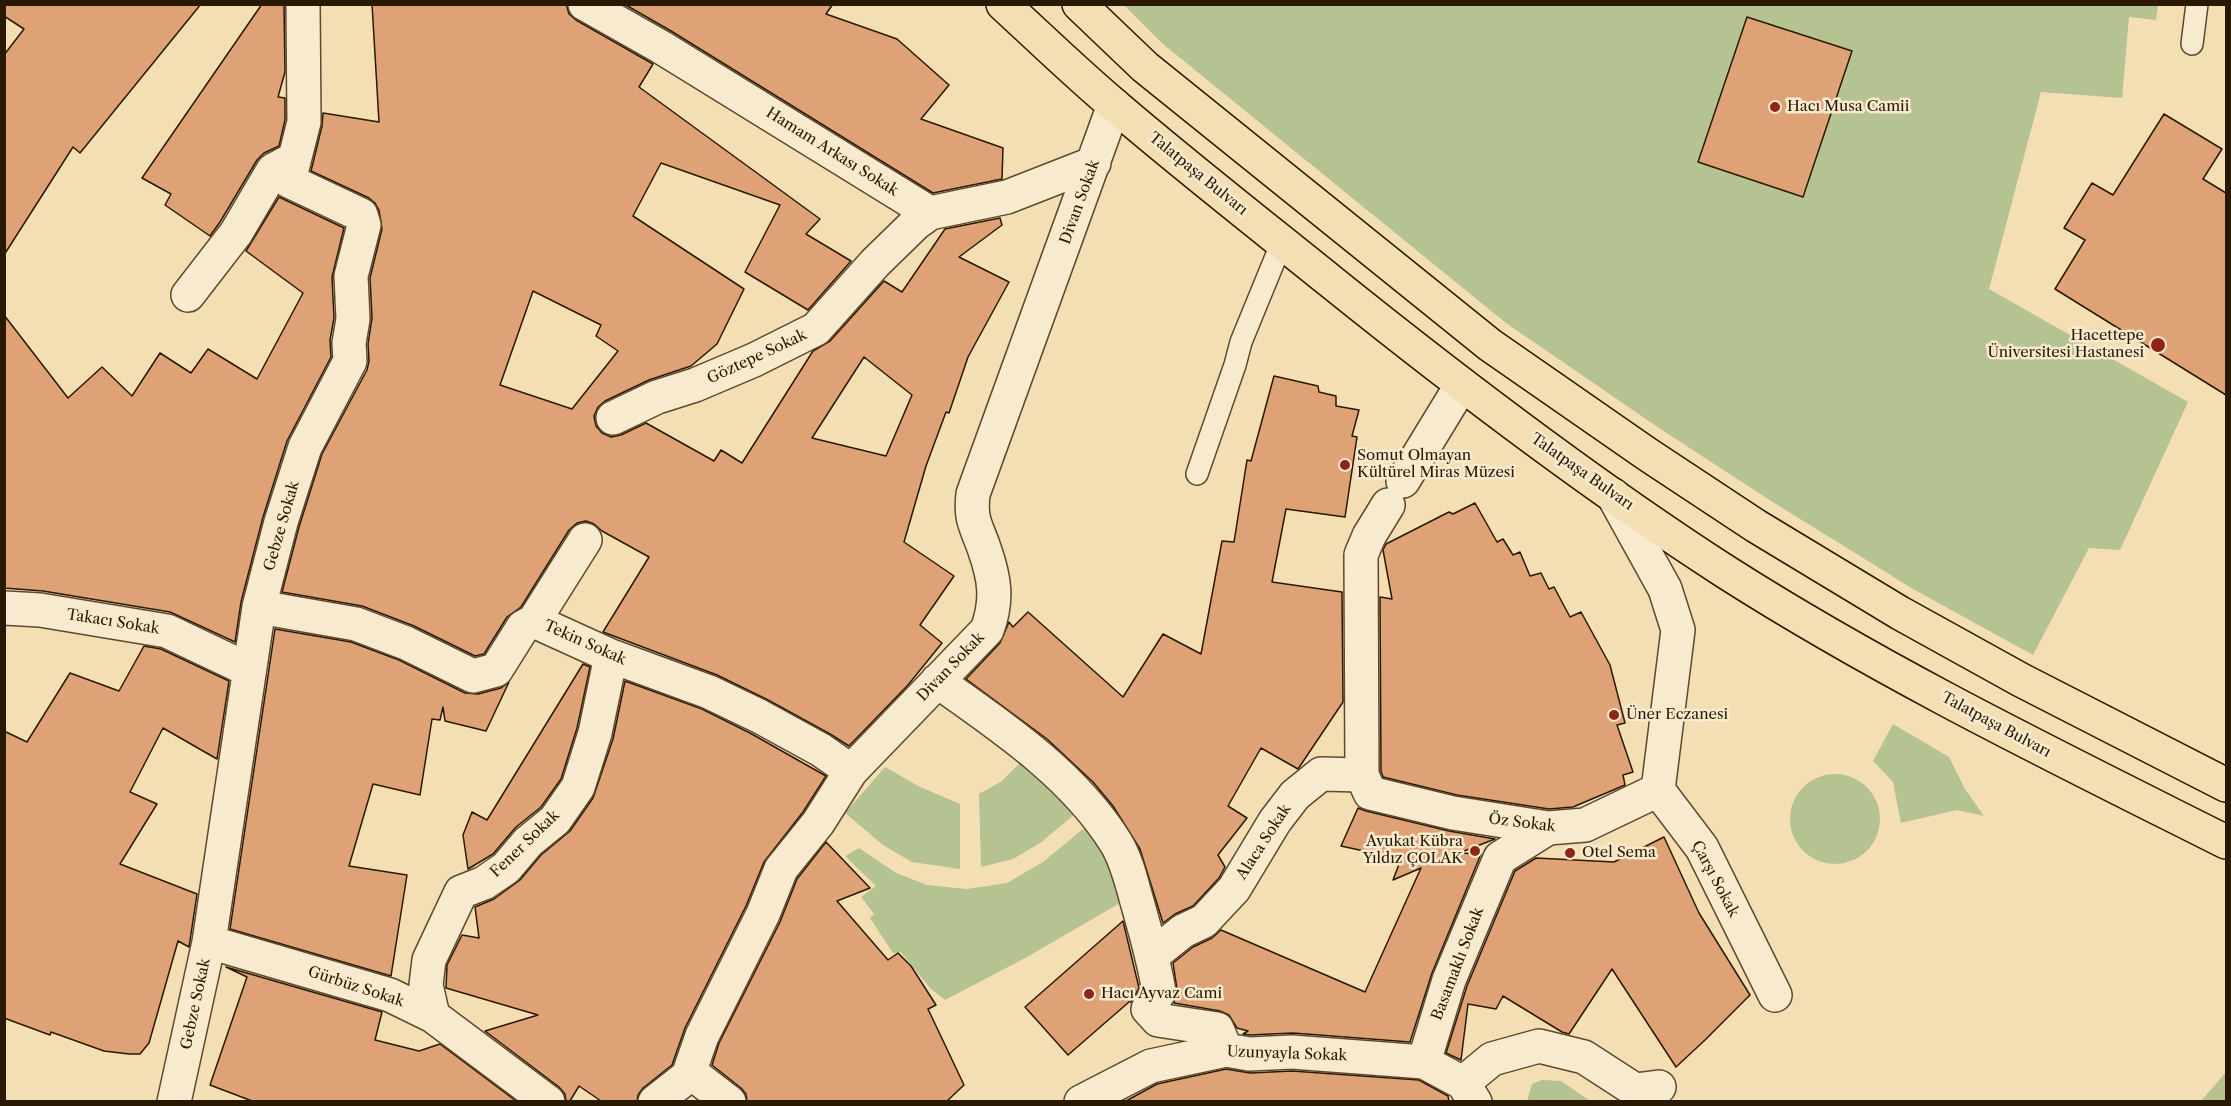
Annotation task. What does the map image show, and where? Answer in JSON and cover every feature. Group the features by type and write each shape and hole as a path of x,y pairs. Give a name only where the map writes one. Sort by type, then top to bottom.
{"main road":[{"name":"Talatpaşa Bulvarı","path":"1003,4 1114,105 1282,242 1461,386 1613,495 1727,573 1874,660 1998,728 2226,842"},
{"path":"1079,4 1145,67 1491,345 1647,454 1756,526 1900,613 2021,680 2226,785"}],"street":[{"name":"Gebze Sokak","path":"174,1101 209,942 259,608 281,522 305,447 350,362 349,343 353,319 351,276 364,225 361,215 289,181 304,123 303,4"},
{"name":"Hamam Arkası Sokak","path":"585,4 661,47 930,213"},
{"name":"Divan Sokak","path":"690,1072 702,1036 763,914 781,869 818,823 851,771 987,630 994,610 998,569 974,526 971,510 973,494 1061,277 1094,163 1114,105"},
{"path":"188,295 236,233 273,170 294,159"},
{"path":"930,213 1007,197 1094,163"},
{"name":"Göztepe Sokak","path":"613,418 657,397 695,385 754,360 816,329 875,263 916,223 930,213"},
{"path":"1371,785 1361,555 1369,536 1461,386"},
{"path":"1613,495 1665,589 1678,630 1658,790"},
{"path":"534,621 585,540"},
{"name":"Takacı Sokak","path":"4,608 40,610 167,630 249,670"},
{"name":"Tekin Sokak","path":"259,608 356,624 406,643 473,676 496,670 522,627 534,621 611,656 709,692 759,716 820,750 851,771"},
{"name":"Fener Sokak","path":"433,1016 426,985 429,960 461,892 484,883 506,868 528,843 555,820 578,787 595,733 611,656"},
{"path":"937,681 1006,730 1063,778 1099,819 1117,844 1129,872 1153,955 1159,992 1148,1009 1158,1020 1217,1029 1226,1050"},
{"name":"Alaca Sokak","path":"1153,955 1183,931 1204,921 1234,889 1275,821 1295,795 1321,774 1371,785"},
{"name":"Öz Sokak","path":"1371,785 1443,811 1548,828 1585,825 1658,790"},
{"name":"Çarşı Sokak","path":"1658,790 1702,849 1775,995"},
{"name":"Basamaklı Sokak","path":"1424,1062 1449,980 1500,858 1548,828"},
{"name":"Gürbüz Sokak","path":"209,942 390,995 433,1016 548,1101"},
{"path":"1424,1062 1469,1092 1492,1059 1539,1046 1584,1057 1635,1090 1659,1088"},
{"name":"Uzunyayla Sokak","path":"1081,1101 1151,1066 1226,1050 1249,1054 1292,1052 1424,1062"},
{"path":"655,1101 688,1076 690,1072 729,1101"}],"lane":[{"path":"2192,44 2197,4"},
{"path":"1197,474 1242,342 1282,242"}],"green space":[{"path":"1124,5 2158,5 2156,20 2129,17 2122,98 2041,92 1989,289 2188,402 2120,550 2089,548 2033,655 1913,589 1768,499 1662,430 1506,323 1163,44"},
{"path":"1893,724 1949,757 1965,789 1984,816 1957,810 1901,823 1893,782 1873,761"},
{"path":"1023,760 1081,809 1040,843 1013,859 981,867 979,794 1002,781"},
{"path":"885,767 918,786 960,804 960,869 912,862 883,845 845,813"},
{"path":"1835,774 1852,777 1867,787 1877,802 1880,819 1877,836 1867,851 1852,861 1835,864 1818,861 1803,851 1793,836 1790,819 1793,802 1803,787 1818,777"},
{"path":"1089,824 1116,864 1120,903 1027,957 945,1000 930,988 901,952 893,953 870,918 874,914 861,897 876,886 845,856 859,848 896,873 927,885 967,889 1007,883 1043,862"},
{"path":"2226,1072 2226,1101 2201,1101"},
{"path":"1542,1080 1561,1081 1590,1101 1527,1101 1532,1084"}],"building":[{"path":"4,4 201,4 80,153 73,147 4,255 4,55 24,29 4,16"},
{"path":"262,4 284,4 285,72 278,97 285,98 285,120 279,146 264,153 257,160 210,236 165,205 171,194 142,178"},
{"path":"372,4 566,4 569,14 576,20 653,64 639,87 820,219 806,234 851,261 808,310 745,272 780,205 661,163 633,216 744,289 717,344 691,366 649,380 605,401 598,407 594,416 596,426 602,433 611,437 621,435 646,423 714,461 721,450 742,463 813,351 830,341 884,281 902,292 945,229 1000,218 1002,225 959,257 1009,282 968,357 949,413 946,412 926,466 904,542 954,576 920,625 942,643 908,685 849,746 768,700 717,675 603,632 649,557 586,521 577,523 569,530 521,607 507,617 484,654 475,656 414,626 362,606 282,592 322,454 367,370 372,318 370,278 382,229 379,210 369,198 311,171 323,113 379,122","holes":["533,291 601,325 596,336 618,351 572,409 500,385","864,357 912,395 886,456 812,438"]},
{"path":"624,4 833,4 826,14 897,39 949,85 921,119 1003,148 1002,179 933,193"},
{"name":"Hacı Musa Camii","path":"1747,17 1852,51 1803,197 1698,162"},
{"path":"2164,114 2222,149 2203,179 2226,193 2226,395 2055,289 2085,240 2064,228 2092,183 2113,195"},
{"path":"279,197 344,228 332,277 334,318 330,340 331,357 287,441 263,517 241,602 235,642 170,612 43,591 4,588 4,315 68,398 102,367 132,396 160,353 191,373 208,349 257,379 303,293 246,251"},
{"path":"1274,376 1318,386 1319,392 1336,396 1336,406 1359,410 1352,436 1357,437 1345,517 1286,509 1272,582 1342,592 1343,702 1298,769 1261,748 1228,806 1247,818 1218,855 1225,867 1219,878 1193,906 1175,914 1163,923 1140,849 1113,806 1093,782 1047,739 966,679 1000,643 1009,622 1013,627 1028,612 1123,697 1163,634 1201,654 1222,541 1234,542 1247,460 1251,461"},
{"path":"1475,503 1497,542 1503,539 1513,555 1520,552 1530,576 1541,573 1549,589 1554,587 1570,617 1581,612 1610,665 1625,723 1617,725 1633,772 1623,775 1625,785 1573,807 1549,809 1457,795 1383,777 1381,771 1380,597 1392,599 1383,550 1386,544 1449,512 1453,514"},
{"path":"275,629 351,642 399,660 465,693 478,694 501,688 509,682 486,731 445,721 443,707 440,720 432,719 420,795 373,784 349,866 407,875 391,976 230,929"},
{"path":"144,646 161,649 229,681 217,759 163,728 130,792 157,804 120,864 197,894 189,947 178,941 149,1043 140,1054 129,1054 104,1051 4,1018 4,731 27,742 70,673 119,691"},
{"path":"583,664 590,667 577,728 561,779 541,807 516,827 493,854 468,869 463,835 472,812 487,820"},
{"path":"625,681 702,709 826,776 803,812 764,862 746,906 685,1028 672,1065 643,1088 637,1101 601,1101 579,1086 570,1101 566,1101 565,1094 559,1087 485,1031 538,1015 446,988 447,965 462,935 479,938 475,907 494,899 520,880 541,855 570,831 593,798 613,739"},
{"path":"1358,808 1449,831 1495,839 1459,853 1481,854 1432,973 1410,1042 1293,1033 1243,1034 1248,1031 1237,1028 1229,1015 1220,1011 1174,1003 1177,989 1173,963 1193,947 1212,938 1221,930 1365,992 1421,868 1393,880 1401,859 1341,846"},
{"path":"1664,837 1699,913 1750,995 1705,1040 1676,1067 1612,969 1569,1034 1503,996 1496,1009 1468,1004 1461,1060 1446,1053 1467,986 1515,871 1536,858 1614,862"},
{"path":"826,842 870,888 837,901 888,960 898,953 911,966 936,1005 928,1009 964,1085 947,1101 747,1101 746,1094 741,1088 712,1065 719,1043 780,922 797,879"},
{"name":"Hacı Ayvaz Cami","path":"1123,921 1139,988 1131,1002 1068,1055 1025,1007"},
{"path":"226,967 382,1012 375,1040 419,1051 440,1044 516,1101 252,1101 210,1085 247,977"},
{"path":"1226,1069 1250,1073 1292,1071 1419,1080 1448,1096 1449,1101 1126,1101 1157,1084"}],"place":[{"name":"Hacı Musa Camii","path":"1775,107"},
{"name":"Hacettepe Üniversitesi Hastanesi","path":"2158,345"},
{"name":"Somut Olmayan Kültürel Miras Müzesi","path":"1345,465"},
{"name":"Üner Eczanesi","path":"1614,715"},
{"name":"Avukat Kübra Yıldız ÇOLAK","path":"1475,851"},
{"name":"Otel Sema","path":"1570,853"},
{"name":"Hacı Ayvaz Cami","path":"1089,994"}]}
